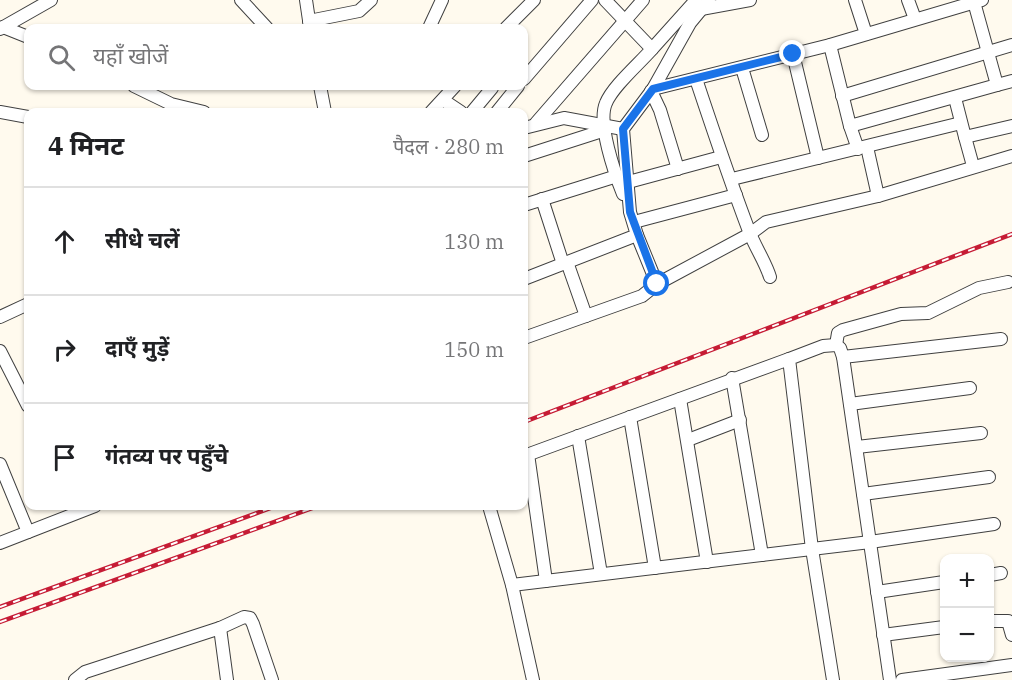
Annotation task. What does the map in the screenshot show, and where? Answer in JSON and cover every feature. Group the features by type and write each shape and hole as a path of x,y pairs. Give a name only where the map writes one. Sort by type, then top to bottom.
{"street":[{"path":"2,28 51,0"},
{"path":"241,0 263,24"},
{"path":"306,0 310,24"},
{"path":"314,24 359,11 371,0"},
{"path":"431,24 442,0"},
{"path":"510,24 534,0"},
{"path":"528,74 592,0"},
{"path":"605,0 652,49"},
{"path":"536,123 643,0"},
{"path":"657,284 637,235 604,127 606,102 652,49 702,3 750,0"},
{"path":"855,0 866,34"},
{"path":"908,0 915,19"},
{"path":"652,90 830,45 978,1 997,85"},
{"path":"621,181 623,129 652,90 702,3"},
{"path":"2,28 24,36"},
{"path":"830,45 850,126 862,148 878,196"},
{"path":"842,96 1012,45"},
{"path":"793,54 818,158"},
{"path":"742,68 762,135"},
{"path":"696,79 721,157 732,179 750,234 770,278"},
{"path":"850,126 1012,81"},
{"path":"142,90 171,104 188,108"},
{"path":"321,90 324,108"},
{"path":"435,108 452,90"},
{"path":"475,108 490,90"},
{"path":"500,108 515,90"},
{"path":"652,90 678,169"},
{"path":"955,98 973,166"},
{"path":"443,100 455,108"},
{"path":"0,112 24,116"},
{"path":"528,126 564,118 623,129"},
{"path":"732,179 961,123"},
{"path":"965,137 1012,126"},
{"path":"528,155 604,127"},
{"path":"528,337 642,296 657,284 750,234 766,222 878,196 1012,156"},
{"path":"528,204 721,157"},
{"path":"632,217 736,195"},
{"path":"542,199 586,316"},
{"path":"528,277 637,235"},
{"path":"890,680 843,357 836,345 838,333 901,314 928,313 979,288 1008,282"},
{"path":"0,317 24,306"},
{"path":"843,357 1001,339"},
{"path":"528,454 732,378 823,346 836,345"},
{"path":"0,351 24,398"},
{"path":"789,359 812,549 833,680"},
{"path":"732,378 762,555"},
{"path":"850,404 970,388"},
{"path":"680,399 707,562"},
{"path":"630,417 655,568"},
{"path":"688,440 740,420"},
{"path":"857,447 981,433"},
{"path":"578,436 601,574"},
{"path":"0,464 28,532"},
{"path":"528,468 546,581"},
{"path":"863,494 989,477"},
{"path":"0,543 77,510"},
{"path":"490,510 512,585 533,680"},
{"path":"512,585 870,542 994,524"},
{"path":"877,592 940,583"},
{"path":"75,680 85,672 220,628 244,617 250,618 272,680"},
{"path":"994,621 1008,621 1012,635"},
{"path":"220,628 227,680"},
{"path":"884,635 940,628"},
{"path":"902,680 1012,665"}],"railway":[{"path":"528,420 1012,234"},
{"path":"0,607 265,510"},
{"path":"0,622 307,510"}],"route":[{"path":"657,284 630,212 623,129 653,89 793,54"}]}
